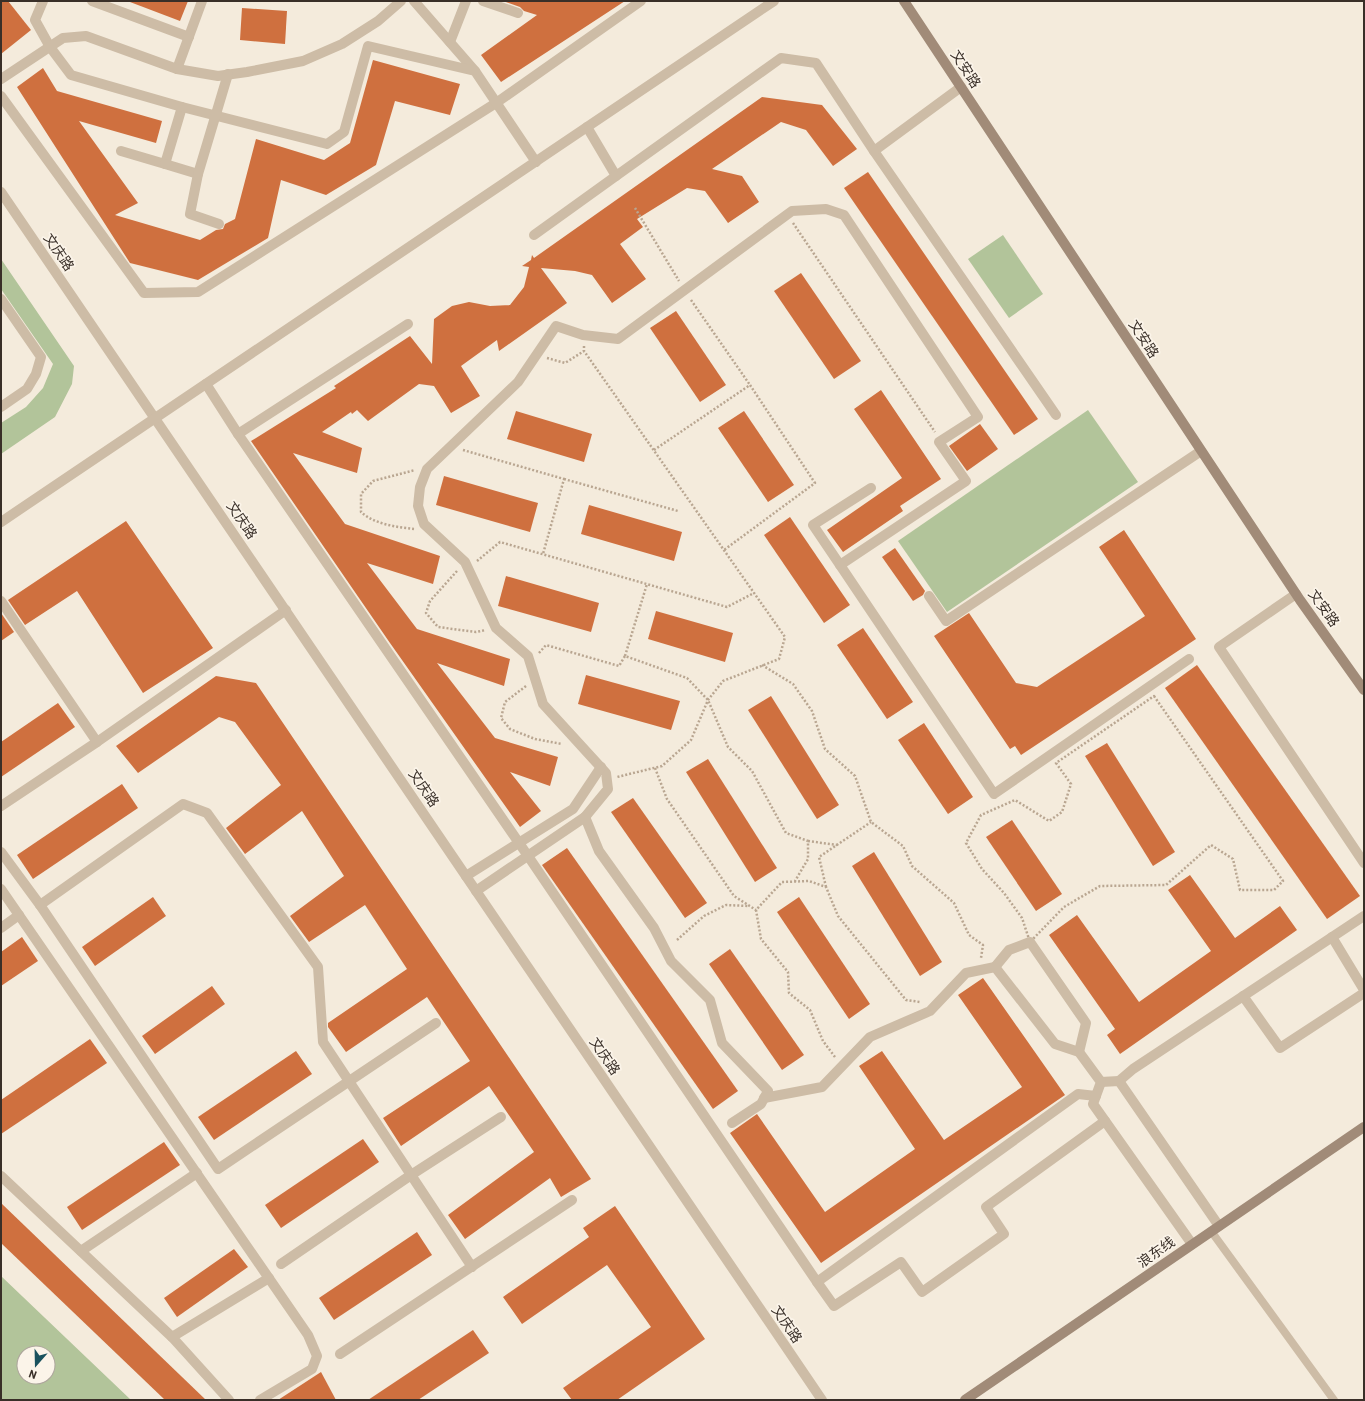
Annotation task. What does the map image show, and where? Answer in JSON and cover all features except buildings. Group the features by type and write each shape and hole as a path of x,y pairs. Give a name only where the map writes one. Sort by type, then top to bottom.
{"main road":[{"name":"文安路","path":"904,1 1296,594 1364,690"},
{"name":"浪东线","path":"965,1400 1364,1127"}],"street":[{"path":"43,1 35,20 50,47 71,75 182,107 327,144 344,132 368,46 476,72"},
{"path":"92,1 189,37"},
{"path":"177,69 202,1"},
{"path":"1,79 63,38 86,36 177,69 218,76 303,61 342,44 378,20 401,1"},
{"path":"414,1 476,72 536,162"},
{"path":"450,42 466,1"},
{"path":"483,1 518,13"},
{"path":"1,96 144,293 198,292 496,103 641,1"},
{"path":"1,522 774,1"},
{"path":"534,236 781,58 816,62 874,151 1056,416"},
{"path":"219,224 190,214 198,174 228,74"},
{"path":"874,151 961,87"},
{"path":"165,164 182,107"},
{"path":"587,127 616,176"},
{"path":"121,151 198,174"},
{"name":"文庆路","path":"1,192 822,1400"},
{"path":"476,891 585,817 608,789 606,773 543,704 528,656 496,628 466,565 424,524 418,506 420,487 427,469 518,382 556,326 583,335 618,339 792,212 826,209 844,215 978,416 939,442 966,481 840,565"},
{"path":"1,300 41,357 36,374 27,389 1,407"},
{"path":"238,434 408,324"},
{"path":"206,384 238,434 519,842 834,1306 901,1262 922,1292 1004,1234 986,1207 1105,1121"},
{"path":"929,596 946,621 1201,451"},
{"path":"871,488 813,525 994,794 1189,659"},
{"path":"1296,594 1219,647 1364,863"},
{"path":"1,600 97,742"},
{"path":"1,806 97,742 286,610"},
{"path":"466,876 573,809 601,767"},
{"path":"40,905 184,804 207,813 318,967 323,1042 472,1267"},
{"path":"585,817 599,851 654,928 671,960 710,1000 722,1043 768,1091 761,1104 732,1123"},
{"path":"1,852 40,905 218,1169 436,1023"},
{"path":"1,889 308,1335 317,1356 312,1368 260,1400"},
{"path":"1,928 19,915"},
{"path":"1101,1082 1119,1081 1133,1070 1364,916"},
{"path":"1243,996 1280,1048 1364,992 1332,938"},
{"path":"764,1098 822,1088 870,1037 930,1011 966,973 996,967 1010,950 1030,942 1086,1023 1079,1052"},
{"path":"996,967 1055,1044 1079,1052 1101,1082"},
{"path":"1119,1081 1215,1228"},
{"path":"1101,1082 1093,1104 1192,1244"},
{"path":"818,1282 1078,1094 1096,1096"},
{"path":"281,1264 411,1175 501,1117"},
{"path":"81,1251 197,1173"},
{"path":"1,1176 172,1337 229,1400"},
{"path":"340,1354 572,1200"},
{"path":"172,1337 269,1278"}],"lane":[{"path":"1215,1228 1334,1400"}],"path":[{"path":"788,215 936,433"},
{"path":"583,335 584,351 785,637 779,659 723,681 708,700 692,740 662,766 607,779"},
{"path":"538,352 549,360 565,364 584,351"},
{"path":"654,450 750,385 815,484 724,550"},
{"path":"450,447 678,511"},
{"path":"427,469 413,470 373,480 361,494 361,512 367,517 397,527 432,531"},
{"path":"543,554 564,479"},
{"path":"496,628 476,632 438,627 426,613 430,601 466,565 500,542 727,607 754,593"},
{"path":"530,661 546,645 619,666 625,656 647,584"},
{"path":"625,656 688,678 708,700 728,747 752,771 786,833 808,841 837,845"},
{"path":"762,666 793,684 801,695 812,711 825,749 855,776 871,822 903,846 912,866 954,904 969,935 983,945 978,970"},
{"path":"536,679 505,702 501,718 510,729 534,739 563,744 576,740"},
{"path":"1154,696 1283,881 1274,890 1240,890 1232,859 1211,846 1166,885 1100,886 1064,907 1030,942 1022,918 1004,893 982,869 966,843 981,815 1015,800 1050,821 1062,812 1071,784 1056,764 1154,696"},
{"path":"655,768 667,799 734,896 756,910 761,939 788,972 789,993 810,1010 823,1041 842,1066"},
{"path":"871,822 819,857 826,887 838,916 906,1000 937,1003"},
{"path":"795,881 808,859 808,841"},
{"path":"756,910 782,882 809,881 826,887"},
{"path":"677,940 704,916 726,905 750,906"}],"green space":[{"path":"1003,235 1043,294 1009,318 968,259"},
{"path":"1,259 74,366 72,384 55,417 1,454 1,423 26,407 43,388 53,364 1,289"},
{"path":"1088,410 1138,482 947,612 898,541"},
{"path":"1,1276 131,1400 1,1400"}]}
